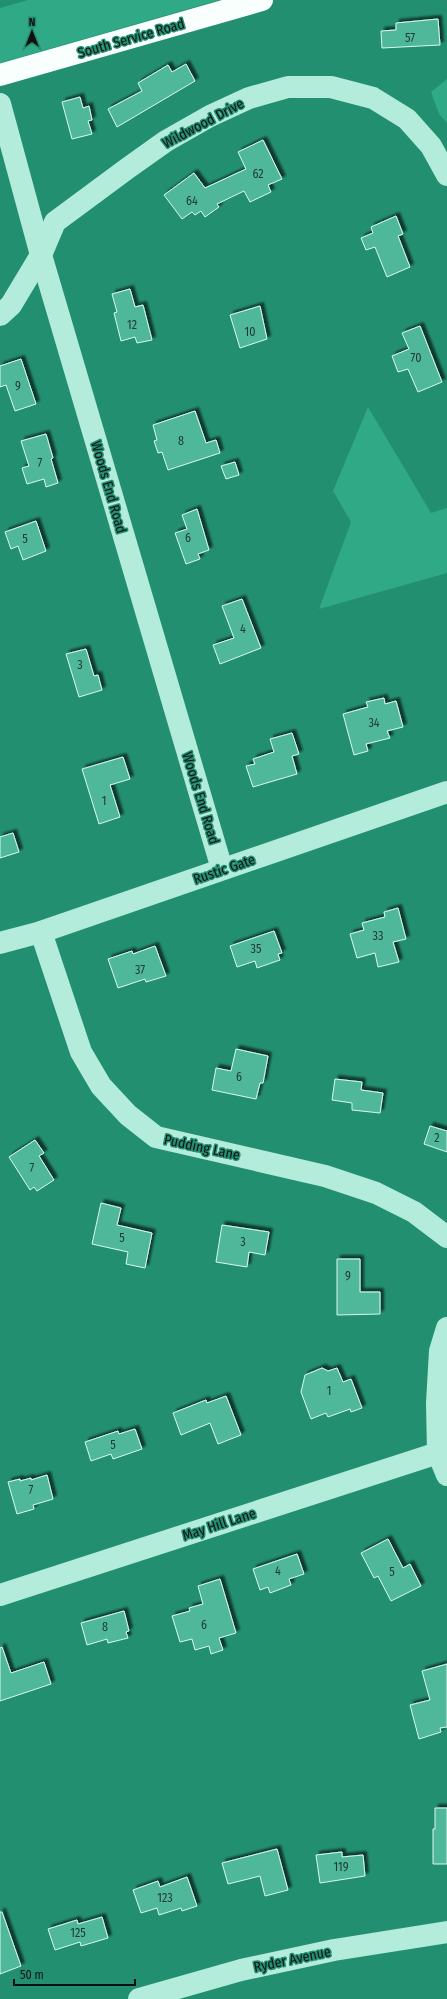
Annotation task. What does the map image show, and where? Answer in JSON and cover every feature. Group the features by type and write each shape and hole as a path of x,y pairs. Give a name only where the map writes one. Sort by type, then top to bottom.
{"main road":[{"name":"South Service Road","path":"0,75 262,0"}],"street":[{"name":"Wildwood Drive","path":"0,315 11,305 41,255 55,222 166,141 210,116 249,98 288,87 331,87 373,98 407,119 431,146 447,174"},
{"name":"Woods End Road","path":"0,104 41,255 222,869"},
{"name":"Rustic Gate","path":"0,943 41,932 447,792"},
{"name":"Pudding Lane","path":"41,932 81,1052 101,1086 128,1115 156,1138 318,1174 376,1193 414,1212 447,1237"},
{"path":"447,1328 440,1351 437,1403 438,1453 447,1475"},
{"name":"May Hill Lane","path":"0,1595 438,1453"},
{"name":"Ryder Avenue","path":"139,1999 241,1970 334,1950 447,1932"}],"green space":[{"path":"28,0 219,0 0,63 0,8"},
{"path":"447,79 447,123 439,114 431,92"},
{"path":"368,407 431,513 447,508 447,573 319,609 351,522 333,491"}],"building":[{"path":"438,19 440,45 382,48 381,31 396,30 396,23"},
{"path":"186,64 195,81 117,127 108,109 142,91 138,83 168,65 172,72"},
{"path":"80,97 83,108 89,106 92,120 88,121 92,134 72,139 62,102"},
{"path":"263,140 282,179 268,185 271,192 250,202 244,191 217,204 219,207 205,217 201,211 195,215 192,212 182,219 164,195 194,173 205,188 246,169 238,152"},
{"path":"396,216 403,234 398,236 410,267 387,277 375,247 366,250 361,238 373,233 371,227"},
{"path":"130,289 135,307 143,305 152,340 137,343 135,337 121,341 114,313 117,312 112,294"},
{"path":"260,306 267,339 240,348 230,315"},
{"path":"420,326 442,382 418,392 408,369 398,372 392,356 409,349 402,333"},
{"path":"21,359 36,404 15,411 6,385 0,387 0,366"},
{"path":"195,411 206,443 216,440 220,453 168,470 162,452 158,453 154,441 157,440 153,425"},
{"path":"46,434 58,483 46,487 44,479 27,484 22,468 29,466 21,441"},
{"path":"235,462 239,475 226,479 221,466"},
{"path":"197,509 209,550 198,554 200,559 186,564 175,533 187,529 182,515"},
{"path":"36,521 46,551 23,560 18,546 11,549 5,532"},
{"path":"242,599 261,648 220,664 213,645 234,638 222,606"},
{"path":"86,649 94,676 98,675 102,690 79,697 66,654"},
{"path":"384,698 385,704 396,701 403,727 387,731 390,738 366,744 368,751 354,755 343,714 368,707 366,702"},
{"path":"292,733 299,754 292,756 297,774 253,787 246,766 255,764 253,759 274,752 270,739"},
{"path":"123,757 130,779 110,785 120,817 99,824 82,769"},
{"path":"13,833 19,852 0,858 0,837"},
{"path":"398,908 406,939 393,942 399,962 378,967 375,953 357,958 350,934 364,930 362,923 385,917 384,912"},
{"path":"274,931 282,953 278,954 280,960 257,968 255,961 237,967 230,946"},
{"path":"155,946 166,976 146,982 145,979 118,988 108,959 132,951 133,954"},
{"path":"236,1049 268,1056 263,1083 260,1083 256,1099 212,1090 216,1068 231,1071"},
{"path":"335,1079 362,1082 361,1090 383,1093 380,1113 352,1110 352,1103 332,1100"},
{"path":"430,1126 447,1131 447,1152 424,1144"},
{"path":"35,1140 44,1153 39,1156 54,1180 37,1191 34,1187 30,1190 9,1157"},
{"path":"101,1203 121,1208 117,1225 152,1233 145,1268 126,1264 128,1252 92,1244"},
{"path":"222,1225 269,1232 265,1255 249,1252 247,1267 216,1262"},
{"path":"337,1259 360,1259 360,1292 380,1292 380,1314 337,1315"},
{"path":"322,1368 328,1371 337,1368 343,1382 351,1379 362,1408 351,1412 350,1409 328,1417 326,1413 311,1419 301,1392 305,1375"},
{"path":"226,1396 241,1435 218,1444 210,1423 181,1435 173,1413 206,1400 207,1403"},
{"path":"135,1429 142,1449 113,1459 111,1454 91,1461 85,1442 118,1431 119,1434"},
{"path":"47,1475 53,1499 33,1505 34,1509 17,1514 8,1482 31,1478 31,1480"},
{"path":"388,1539 403,1568 410,1564 421,1586 391,1601 378,1576 374,1578 361,1553"},
{"path":"297,1554 304,1574 289,1579 291,1585 270,1593 268,1587 260,1590 253,1569"},
{"path":"220,1579 236,1633 219,1638 223,1650 211,1654 209,1646 195,1650 192,1639 180,1642 172,1616 190,1611 189,1608 203,1604 198,1586"},
{"path":"124,1611 129,1631 126,1632 128,1638 108,1643 107,1639 87,1645 81,1623"},
{"path":"2,1647 11,1673 44,1662 51,1684 0,1701 0,1648"},
{"path":"447,1664 447,1727 440,1728 441,1732 419,1739 410,1705 430,1700 422,1671"},
{"path":"435,1808 447,1808 447,1864 433,1864 433,1829 435,1829"},
{"path":"277,1849 288,1890 265,1896 260,1876 228,1884 222,1863"},
{"path":"342,1852 342,1857 363,1855 365,1876 320,1883 316,1855"},
{"path":"187,1877 197,1906 182,1911 181,1908 159,1915 157,1908 141,1913 133,1890 158,1881 160,1887"},
{"path":"0,1912 2,1912 21,1966 0,1974"},
{"path":"102,1917 108,1938 81,1946 80,1942 55,1950 48,1929 77,1920 78,1924"}]}
